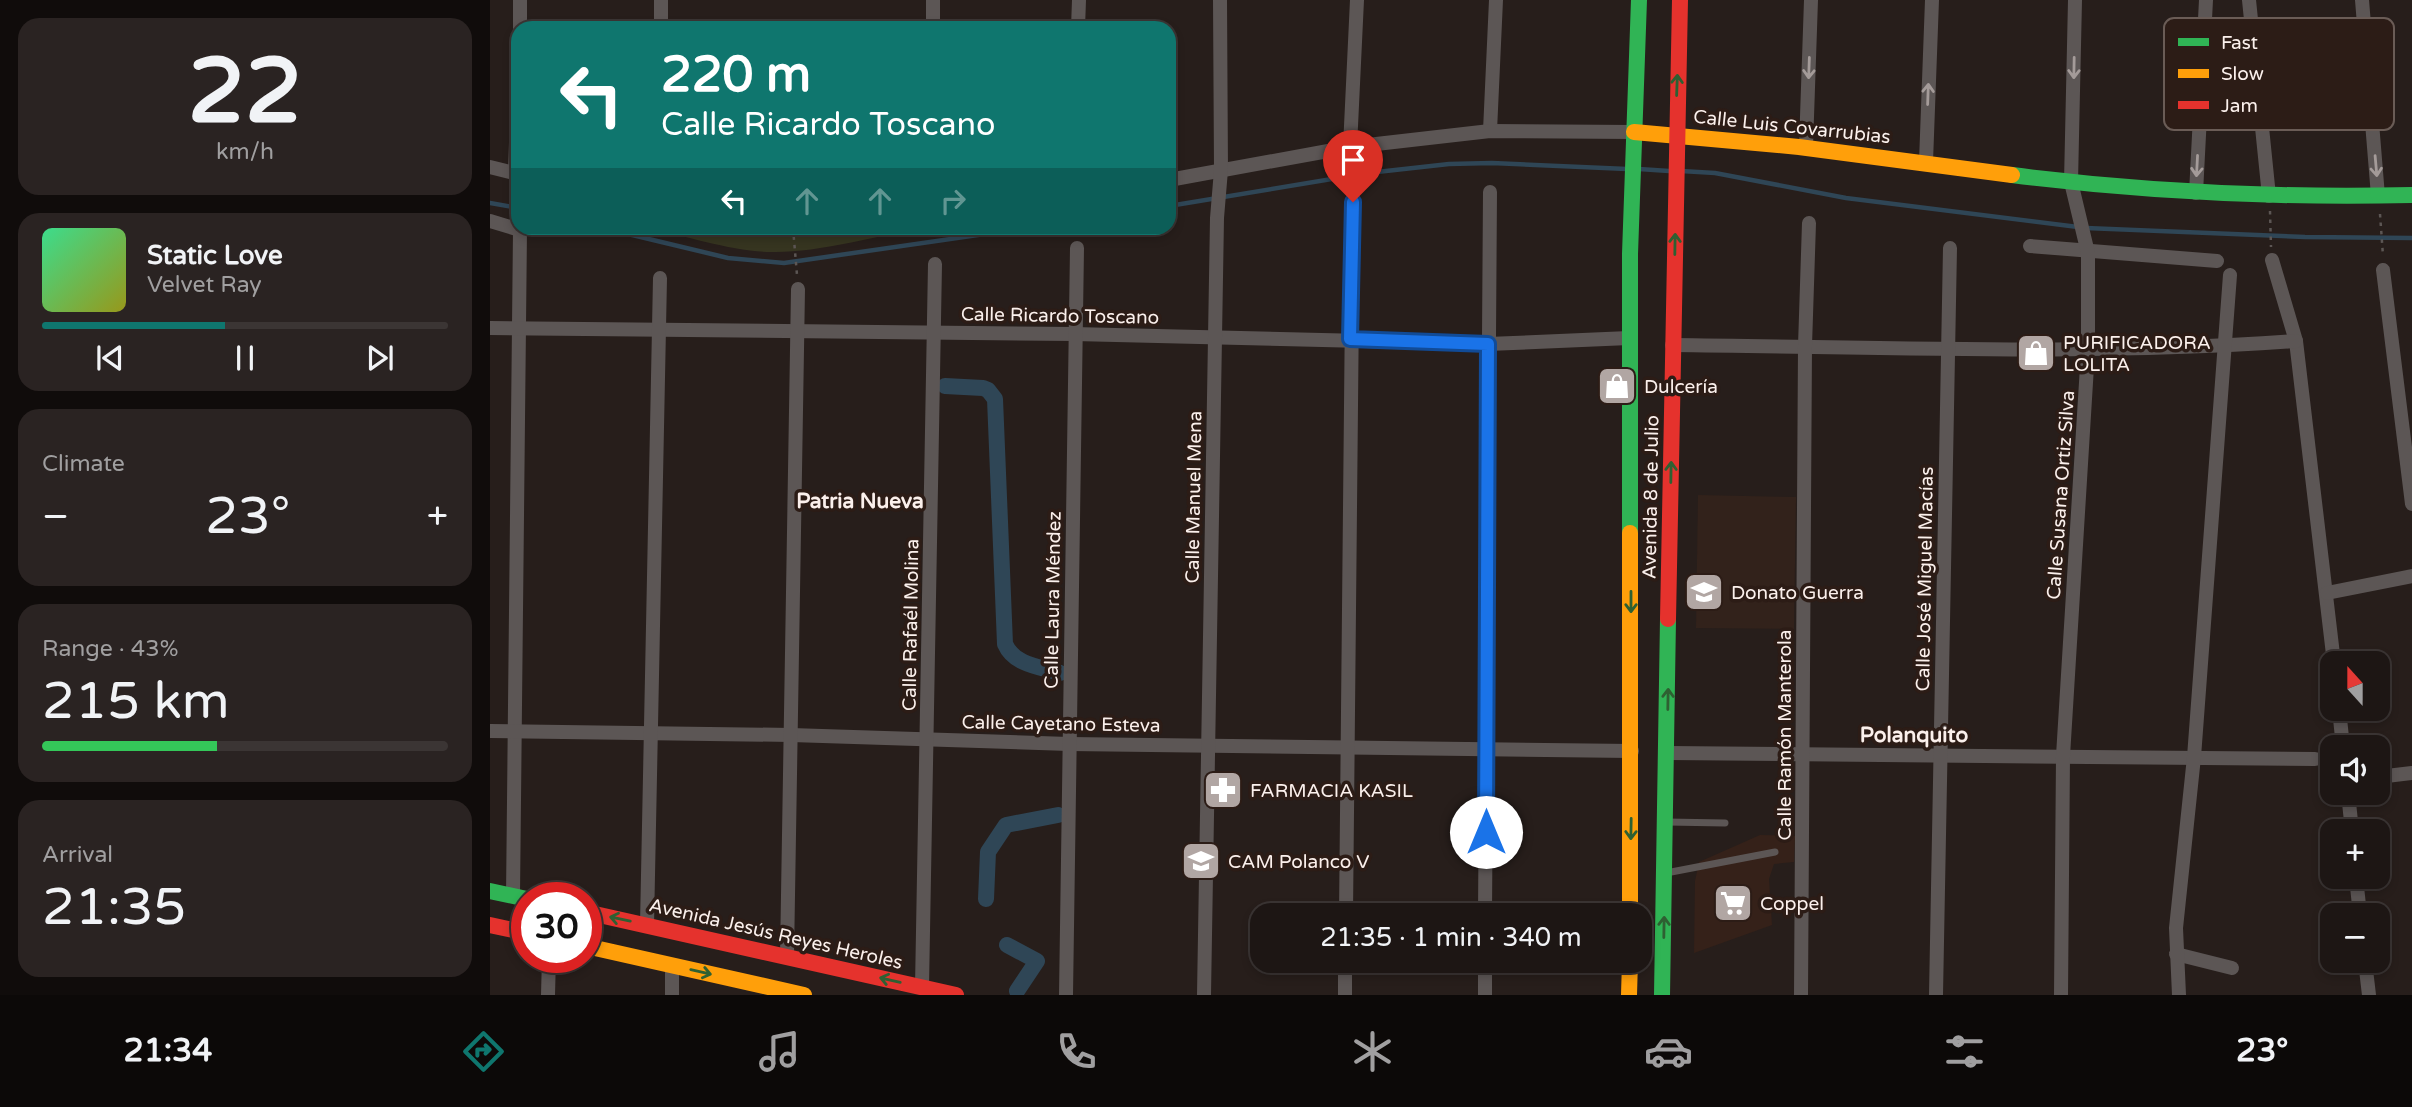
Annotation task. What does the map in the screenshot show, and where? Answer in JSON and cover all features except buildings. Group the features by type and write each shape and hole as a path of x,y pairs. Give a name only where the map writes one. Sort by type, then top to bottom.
{"main road":[{"name":"Avenida 8 de Julio","path":"1630,903 1632,751 1629,338 1631,190 1639,0"},
{"name":"Avenida 8 de Julio","path":"1662,995 1668,753 1675,134 1680,0"},
{"name":"Calle Luis Covarrubias","path":"1634,132 1806,146 2071,182 2196,193 2269,197 2412,195"},
{"path":"490,891 511,896"},
{"name":"Avenida Jesús Reyes Heroles","path":"602,915 956,995"},
{"path":"490,925 511,930"},
{"path":"602,950 672,965 759,990 804,995"},
{"path":"1629,995 1630,973"}],"street":[{"path":"520,0 520,21"},
{"path":"661,21 662,0"},
{"path":"933,0 933,21"},
{"path":"1078,21 1079,0"},
{"name":"Calle Manuel Mena","path":"1204,995 1217,218 1221,174 1220,0"},
{"path":"1350,147 1357,0"},
{"path":"1490,131 1496,0"},
{"path":"1806,146 1811,0"},
{"path":"1926,162 1932,0"},
{"name":"Calle Susana Ortiz Silva","path":"2060,995 2063,756 2088,350 2087,246 2071,182 2076,0"},
{"path":"2205,18 2206,0"},
{"path":"2249,0 2251,18"},
{"path":"2362,0 2363,18"},
{"path":"2196,193 2199,130"},
{"path":"2262,130 2269,197"},
{"path":"2373,130 2378,196"},
{"name":"Calle Luis Covarrubias","path":"1176,179 1221,174 1350,147 1490,131 1634,132"},
{"path":"490,167 511,172"},
{"path":"1485,903 1490,191"},
{"path":"1346,903 1353,202"},
{"path":"490,221 511,227"},
{"name":"Calle Ramón Manterola","path":"1801,995 1805,346 1809,223"},
{"path":"520,235 515,732 520,882"},
{"path":"2030,246 2087,246 2217,261"},
{"name":"Calle Laura Méndez","path":"1066,995 1077,248"},
{"name":"Calle José Miguel Macías","path":"1936,995 1950,248"},
{"path":"2272,260 2297,341 2333,651"},
{"name":"Calle Rafaél Molina","path":"922,987 936,264"},
{"path":"2383,270 2412,504"},
{"path":"2179,995 2176,928 2194,757 2230,275"},
{"path":"647,925 660,278"},
{"path":"787,956 798,289"},
{"name":"Calle Ricardo Toscano","path":"490,328 1074,334 1488,344 1629,338"},
{"path":"1672,345 2088,350 2297,341"},
{"path":"2327,593 2412,576"},
{"name":"Calle Cayetano Esteva","path":"490,732 791,735 1069,744 1632,751"},
{"path":"1668,753 2315,759"},
{"path":"2390,776 2412,773"},
{"path":"2176,954 2232,968"},
{"path":"672,965 672,995"},
{"path":"548,995 549,973"},
{"path":"1345,973 1345,995"},
{"path":"1485,973 1485,995"},
{"path":"2366,973 2369,995"}],"lane":[{"path":"1666,822 1725,823"},
{"path":"1665,873 1775,852"}],"path":[{"path":"2380,224 2382,251"},
{"path":"2270,228 2271,243"},
{"path":"794,235 797,273"}],"shaded area":[{"path":"677,235 887,235 789,252 726,247"},
{"path":"1698,495 1796,497 1794,629 1696,628"},
{"path":"1760,835 1795,836 1794,862 1774,864 1769,879 1772,925 1694,953 1695,881 1699,862"}],"waterway":[{"path":"1176,205 1368,173 1449,164 1492,163 1627,169"},
{"path":"1639,169 1669,171"},
{"path":"1681,171 1715,173 1846,198 2078,227"},
{"path":"490,203 511,207"},
{"path":"2086,228 2305,237 2412,238"},
{"path":"632,235 728,258 784,263 978,235"},
{"path":"945,386 983,388 995,399 1005,644 1021,661 1060,673"},
{"path":"986,899 988,852 1006,825 1058,815"},
{"path":"1007,945 1037,961 1017,991"}],"traffic: fast":[{"path":"1630,533 1630,254 1639,0"},
{"path":"2012,175 2112,186 2212,192 2312,196 2412,195"},
{"path":"1662,995 1668,619"},
{"path":"490,891 511,896"}],"traffic: slow":[{"path":"1634,132 1799,147 2012,175"},
{"path":"1630,533 1630,903"},
{"path":"602,950 804,995"},
{"path":"1629,995 1630,973"}],"traffic: jam":[{"path":"1668,619 1680,0"},
{"path":"602,916 956,995"},
{"path":"490,925 511,930"}],"place":[{"name":"PURIFICADORA LOLITA","path":"2036,353"},
{"name":"Dulcería","path":"1617,386"},
{"name":"Donato Guerra","path":"1704,592"},
{"name":"FARMACIA KASIL","path":"1223,790"},
{"name":"CAM Polanco V","path":"1201,861"},
{"name":"Coppel","path":"1733,903"}],"district":[{"name":"Patria Nueva","path":"860,501"},
{"name":"Polanquito","path":"1914,735"}],"route":[{"path":"1353,202 1350,339 1488,344 1486,832"}]}
